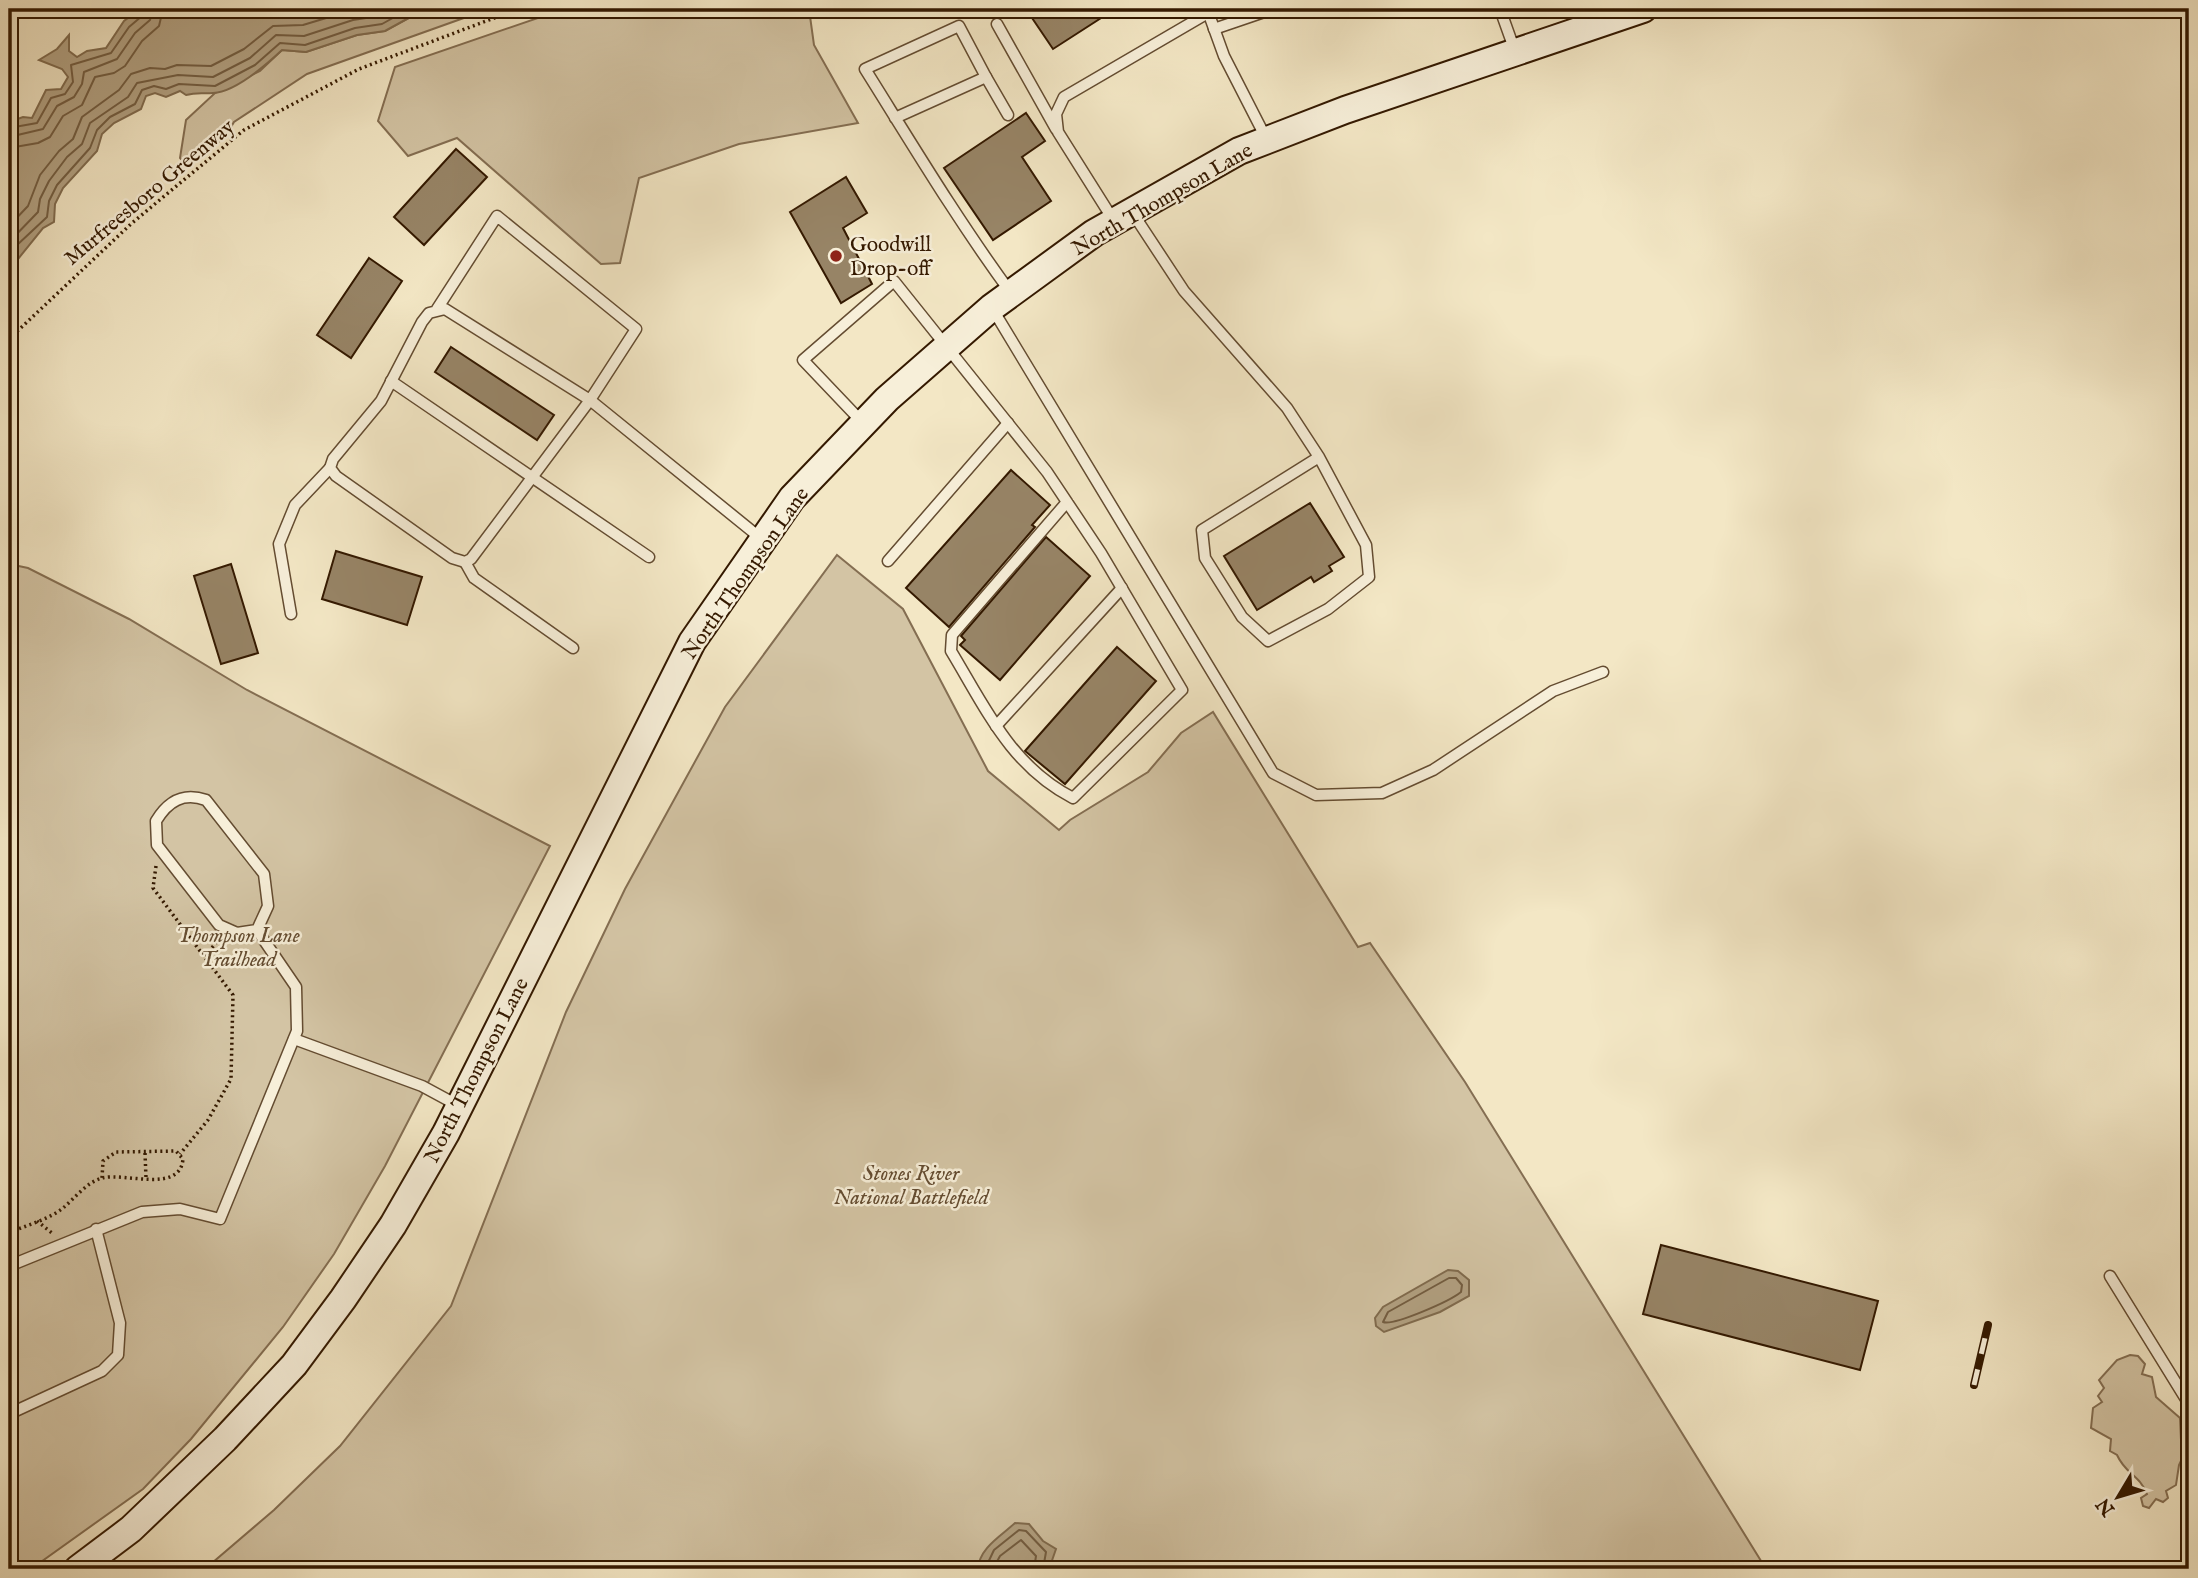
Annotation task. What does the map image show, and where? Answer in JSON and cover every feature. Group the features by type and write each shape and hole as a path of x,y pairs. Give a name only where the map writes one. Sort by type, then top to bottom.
{"main road":[{"name":"North Thompson Lane","path":"78,1569 131,1529 225,1439 294,1365 393,1225 459,1107 692,642 792,499 864,423 1001,300 1123,216 1239,151 1345,110 1643,9"}],"lane":[{"path":"1214,29 1273,9"},
{"path":"1500,9 1515,52"},
{"path":"1058,132 1056,114 1063,97 1208,11 1223,56 1268,140"},
{"path":"997,24 1058,132 1184,291 1258,371 1287,408 1319,457 1366,545 1369,577 1328,609 1268,641 1242,617 1205,558 1202,530 1319,457"},
{"path":"1008,115 959,26 865,69 977,247 1001,300 1273,773 1316,795 1382,793 1433,771 1553,691 1603,672"},
{"path":"895,118 986,77"},
{"path":"291,614 279,544 295,505 330,468 333,459 381,401 422,322 437,309 497,216 636,328 590,400 476,553 465,562"},
{"path":"864,423 803,360 894,281 1008,423 1067,502 1182,690 1073,798 1050,786 1012,752 951,651 952,635 1067,502"},
{"path":"437,309 455,313 590,400 763,540"},
{"path":"391,381 649,557"},
{"path":"888,561 1008,423"},
{"path":"330,468 337,477 452,558 465,562 474,578 573,648"},
{"path":"996,726 1122,588"},
{"path":"184,796 206,800 215,808 264,874 268,906 257,930 237,933 219,925 157,845 156,821 163,809 184,796"},
{"path":"9,1266 142,1212 180,1209 220,1219 297,1031 296,987 257,930"},
{"path":"294,1039 422,1086 459,1107"},
{"path":"9,1414 102,1371 118,1355 120,1323 96,1229"},
{"path":"2110,1276 2189,1404"}],"path":[{"name":"Murfreesboro Greenway","path":"9,340 132,223 244,130 359,69 518,9"},
{"path":"9,1233 62,1209 102,1178 176,1175 182,1168 180,1154 208,1120 231,1079 232,992 153,888 156,861"},
{"path":"205,956 228,929"},
{"path":"102,1178 103,1161 116,1152 180,1154"},
{"path":"145,1153 146,1178"},
{"path":"37,1221 54,1234"}],"green space":[{"path":"425,9 489,9 307,74 234,122 225,137 187,166 180,158 186,120 215,93 260,71 282,50 306,52 357,35 385,31"},
{"path":"564,9 809,9 814,45 858,123 739,144 639,178 620,263 601,264 457,138 408,156 378,121 395,67"},
{"name":"Stones River National Battlefield","path":"837,555 903,609 988,771 1059,830 1070,820 1148,772 1181,733 1213,712 1358,947 1370,943 1465,1082 1766,1569 205,1569 274,1510 340,1446 451,1306 566,1012 625,889 725,707"},
{"name":"Thompson Lane Trailhead","path":"9,564 28,568 129,619 247,690 550,846 385,1166 334,1254 283,1327 191,1439 143,1489 31,1569 9,1569"},
{"path":"2130,1355 2138,1356 2145,1364 2142,1374 2152,1377 2156,1397 2180,1418 2181,1440 2187,1448 2179,1465 2176,1485 2166,1491 2168,1498 2163,1502 2156,1499 2149,1508 2143,1506 2141,1498 2147,1494 2144,1487 2124,1467 2117,1455 2110,1451 2111,1439 2091,1428 2093,1408 2102,1402 2098,1396 2104,1388 2099,1380 2117,1360"}],"water":[{"path":"140,9 425,9 385,31 357,35 306,52 282,50 250,76 222,91 186,95 180,91 166,97 155,93 146,96 141,109 114,123 102,134 97,151 63,188 55,204 54,222 43,228 14,264 17,278 13,297 9,299 9,122 23,117 32,118 46,90 61,89 68,77 62,69 39,60 57,49 69,35 69,51 77,57 87,51 106,48 124,21"},
{"path":"1448,1270 1458,1271 1469,1280 1469,1296 1440,1312 1384,1332 1376,1326 1375,1318 1383,1307"},
{"path":"1015,1523 1029,1524 1043,1541 1056,1549 1049,1569 978,1569 986,1549"}],"building":[{"path":"1026,9 1115,9 1053,49"},
{"path":"1026,113 1045,141 1022,157 1051,201 993,240 944,168"},
{"path":"456,149 487,177 424,245 394,217"},
{"name":"Goodwill Drop-off","path":"846,177 867,213 843,228 872,284 841,303 790,212"},
{"path":"369,258 402,281 351,358 317,335"},
{"path":"451,347 554,415 537,440 435,372"},
{"path":"1011,470 1050,505 1032,525 1035,527 949,627 906,588"},
{"path":"1310,503 1344,557 1329,566 1332,571 1314,582 1311,577 1257,610 1224,556"},
{"path":"1046,537 1090,576 1000,680 960,645 965,640 961,636"},
{"path":"336,551 422,577 407,625 322,599"},
{"path":"231,564 258,653 221,664 194,576"},
{"path":"1117,647 1156,681 1065,784 1025,751"},
{"path":"1661,1245 1878,1301 1860,1370 1643,1314"}],"railway":[{"path":"1974,1385 1988,1325"}],"place":[{"name":"Goodwill Drop-off","path":"836,256"}]}
